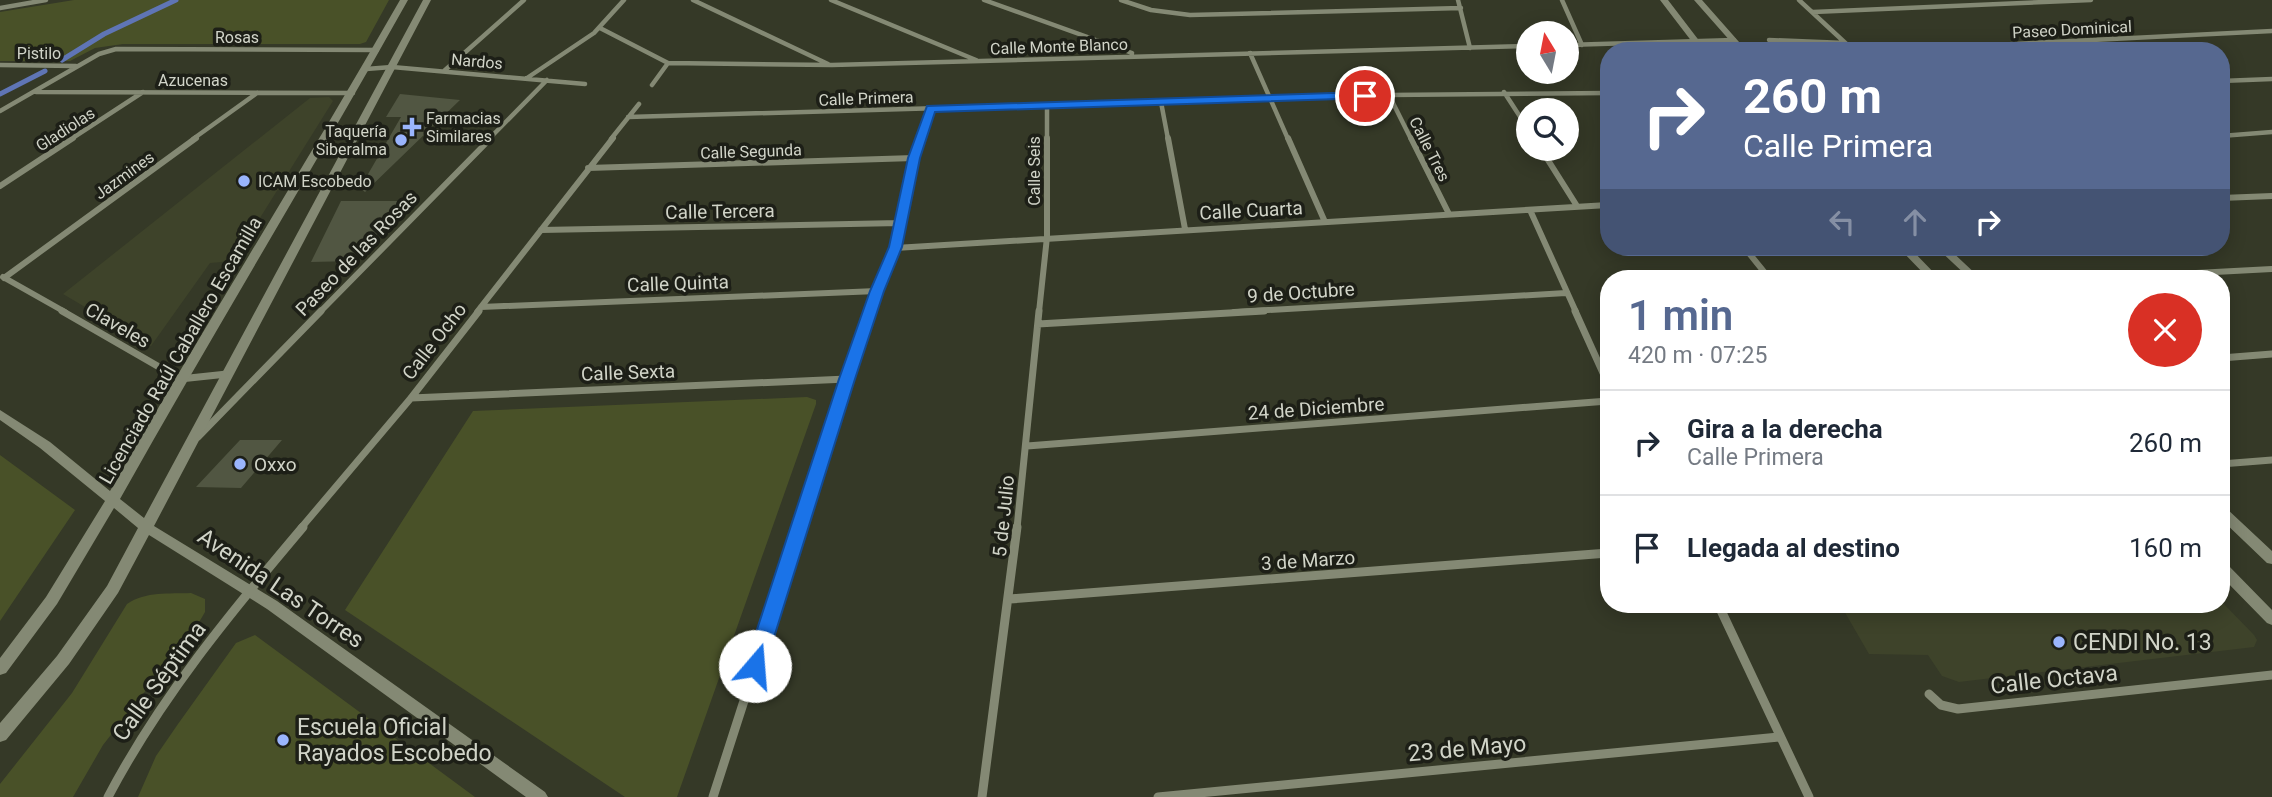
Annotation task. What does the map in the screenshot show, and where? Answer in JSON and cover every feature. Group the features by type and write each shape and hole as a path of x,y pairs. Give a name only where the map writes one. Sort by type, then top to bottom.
{"street":[{"path":"0,8 46,0"},
{"name":"Licenciado Raúl Caballero Escamilla","path":"0,669 39,621 112,500 180,379 354,93 404,0"},
{"path":"0,735 63,660 113,589 427,0"},
{"path":"444,71 524,0"},
{"path":"527,78 600,27 624,0"},
{"path":"693,0 832,65"},
{"path":"831,0 979,62"},
{"path":"984,0 1137,55"},
{"path":"1122,0 1151,10 1190,15 1461,8"},
{"path":"1458,0 1470,48"},
{"path":"1562,0 1582,45 1600,44"},
{"path":"1664,0 1693,41"},
{"path":"1698,0 1734,40"},
{"path":"1799,0 1844,42"},
{"path":"1813,12 2091,0"},
{"name":"Calle Monte Blanco","path":"600,27 668,63 832,65 1516,46"},
{"name":"Paseo Dominical","path":"2053,42 2272,31"},
{"path":"1665,42 1734,40"},
{"path":"1769,40 1820,42"},
{"name":"Rosas","path":"78,66 99,54 129,49 377,50"},
{"path":"1250,53 1325,222"},
{"path":"652,85 668,63"},
{"name":"Pistilo","path":"0,65 78,66"},
{"path":"0,111 78,66"},
{"name":"Nardos","path":"366,69 392,66 585,83"},
{"path":"2230,81 2272,79"},
{"name":"Paseo de las Rosas","path":"187,449 547,80"},
{"name":"Azucenas","path":"33,92 354,93"},
{"name":"Gladiolas","path":"0,186 143,92"},
{"name":"Jazmines","path":"2,277 258,92"},
{"path":"1504,92 1516,110"},
{"name":"Calle Primera","path":"628,117 1504,92 1600,93"},
{"name":"Calle Tres","path":"1389,95 1449,214"},
{"path":"1161,102 1185,229"},
{"name":"Calle Ocho","path":"248,592 411,398 639,104"},
{"name":"Calle Seis","path":"1047,106 1047,237"},
{"path":"713,797 847,379 895,247 914,158 931,109"},
{"path":"2230,135 2272,132"},
{"name":"Calle Segunda","path":"588,168 914,158"},
{"path":"1549,161 1577,206"},
{"path":"2230,198 2272,196"},
{"name":"Calle Cuarta","path":"895,247 1600,205"},
{"path":"1530,211 1600,367"},
{"name":"Calle Tercera","path":"541,230 900,223"},
{"name":"5 de Julio","path":"982,797 1010,599 1047,237"},
{"path":"1751,256 1763,270"},
{"path":"1912,256 1926,270"},
{"path":"1951,256 1966,270"},
{"path":"2230,270 2272,268"},
{"name":"Claveles","path":"2,277 180,379"},
{"name":"Calle Quinta","path":"481,307 877,291"},
{"name":"9 de Octubre","path":"1038,324 1566,293"},
{"path":"2230,357 2272,354"},
{"path":"180,379 227,374"},
{"name":"Calle Sexta","path":"411,398 847,379"},
{"name":"24 de Diciembre","path":"1027,446 1600,402"},
{"name":"Avenida Las Torres","path":"0,414 45,445 147,527 272,605 539,797"},
{"path":"2230,463 2272,460"},
{"path":"2230,519 2272,559"},
{"name":"3 de Marzo","path":"1010,599 1600,554"},
{"path":"2230,576 2272,619"},
{"name":"Calle Séptima","path":"108,797 135,745 176,685 248,592"},
{"path":"1722,613 1809,797"},
{"name":"Calle Octava","path":"1928,694 1941,705 1958,709 2272,675"},
{"name":"23 de Mayo","path":"1158,797 1779,737"}],"shaded area":[{"path":"74,0 389,0 366,42 360,44 123,44 95,48 70,61 0,61 0,12"},
{"name":"ICAM Escobedo","path":"329,97 333,101 233,261 210,263 151,346 63,294 310,98"},
{"path":"807,397 816,400 816,404 677,797 625,797 345,610 473,411"},
{"path":"0,455 75,510 0,621"},
{"path":"191,593 205,599 205,612 103,745 73,797 0,797 0,784 72,693 127,604 150,595"},
{"name":"CENDI No. 13","path":"2230,610 2257,640 2254,647 1959,682 1942,676 1928,655 1869,654 1845,613 2230,613"},
{"name":"Escuela Oficial Rayados Escobedo","path":"255,635 475,797 138,797 156,756 236,643"}],"building":[{"path":"400,94 460,100 365,192 360,188 401,117 386,117"},
{"path":"341,201 406,201 353,261 311,262"},
{"name":"Oxxo","path":"240,440 282,440 241,488 196,487"}],"waterway":[{"path":"62,60 104,34 176,0"},
{"path":"0,94 45,71"}],"place":[{"name":"Farmacias Similares","path":"412,127"},
{"name":"Taquería Siberalma","path":"401,140"},
{"name":"ICAM Escobedo","path":"244,181"},
{"name":"Oxxo","path":"240,464"},
{"name":"CENDI No. 13","path":"2059,642"},
{"name":"Escuela Oficial Rayados Escobedo","path":"283,740"}],"route":[{"path":"755,666 847,379 895,247 914,158 931,109 1365,96"}]}
